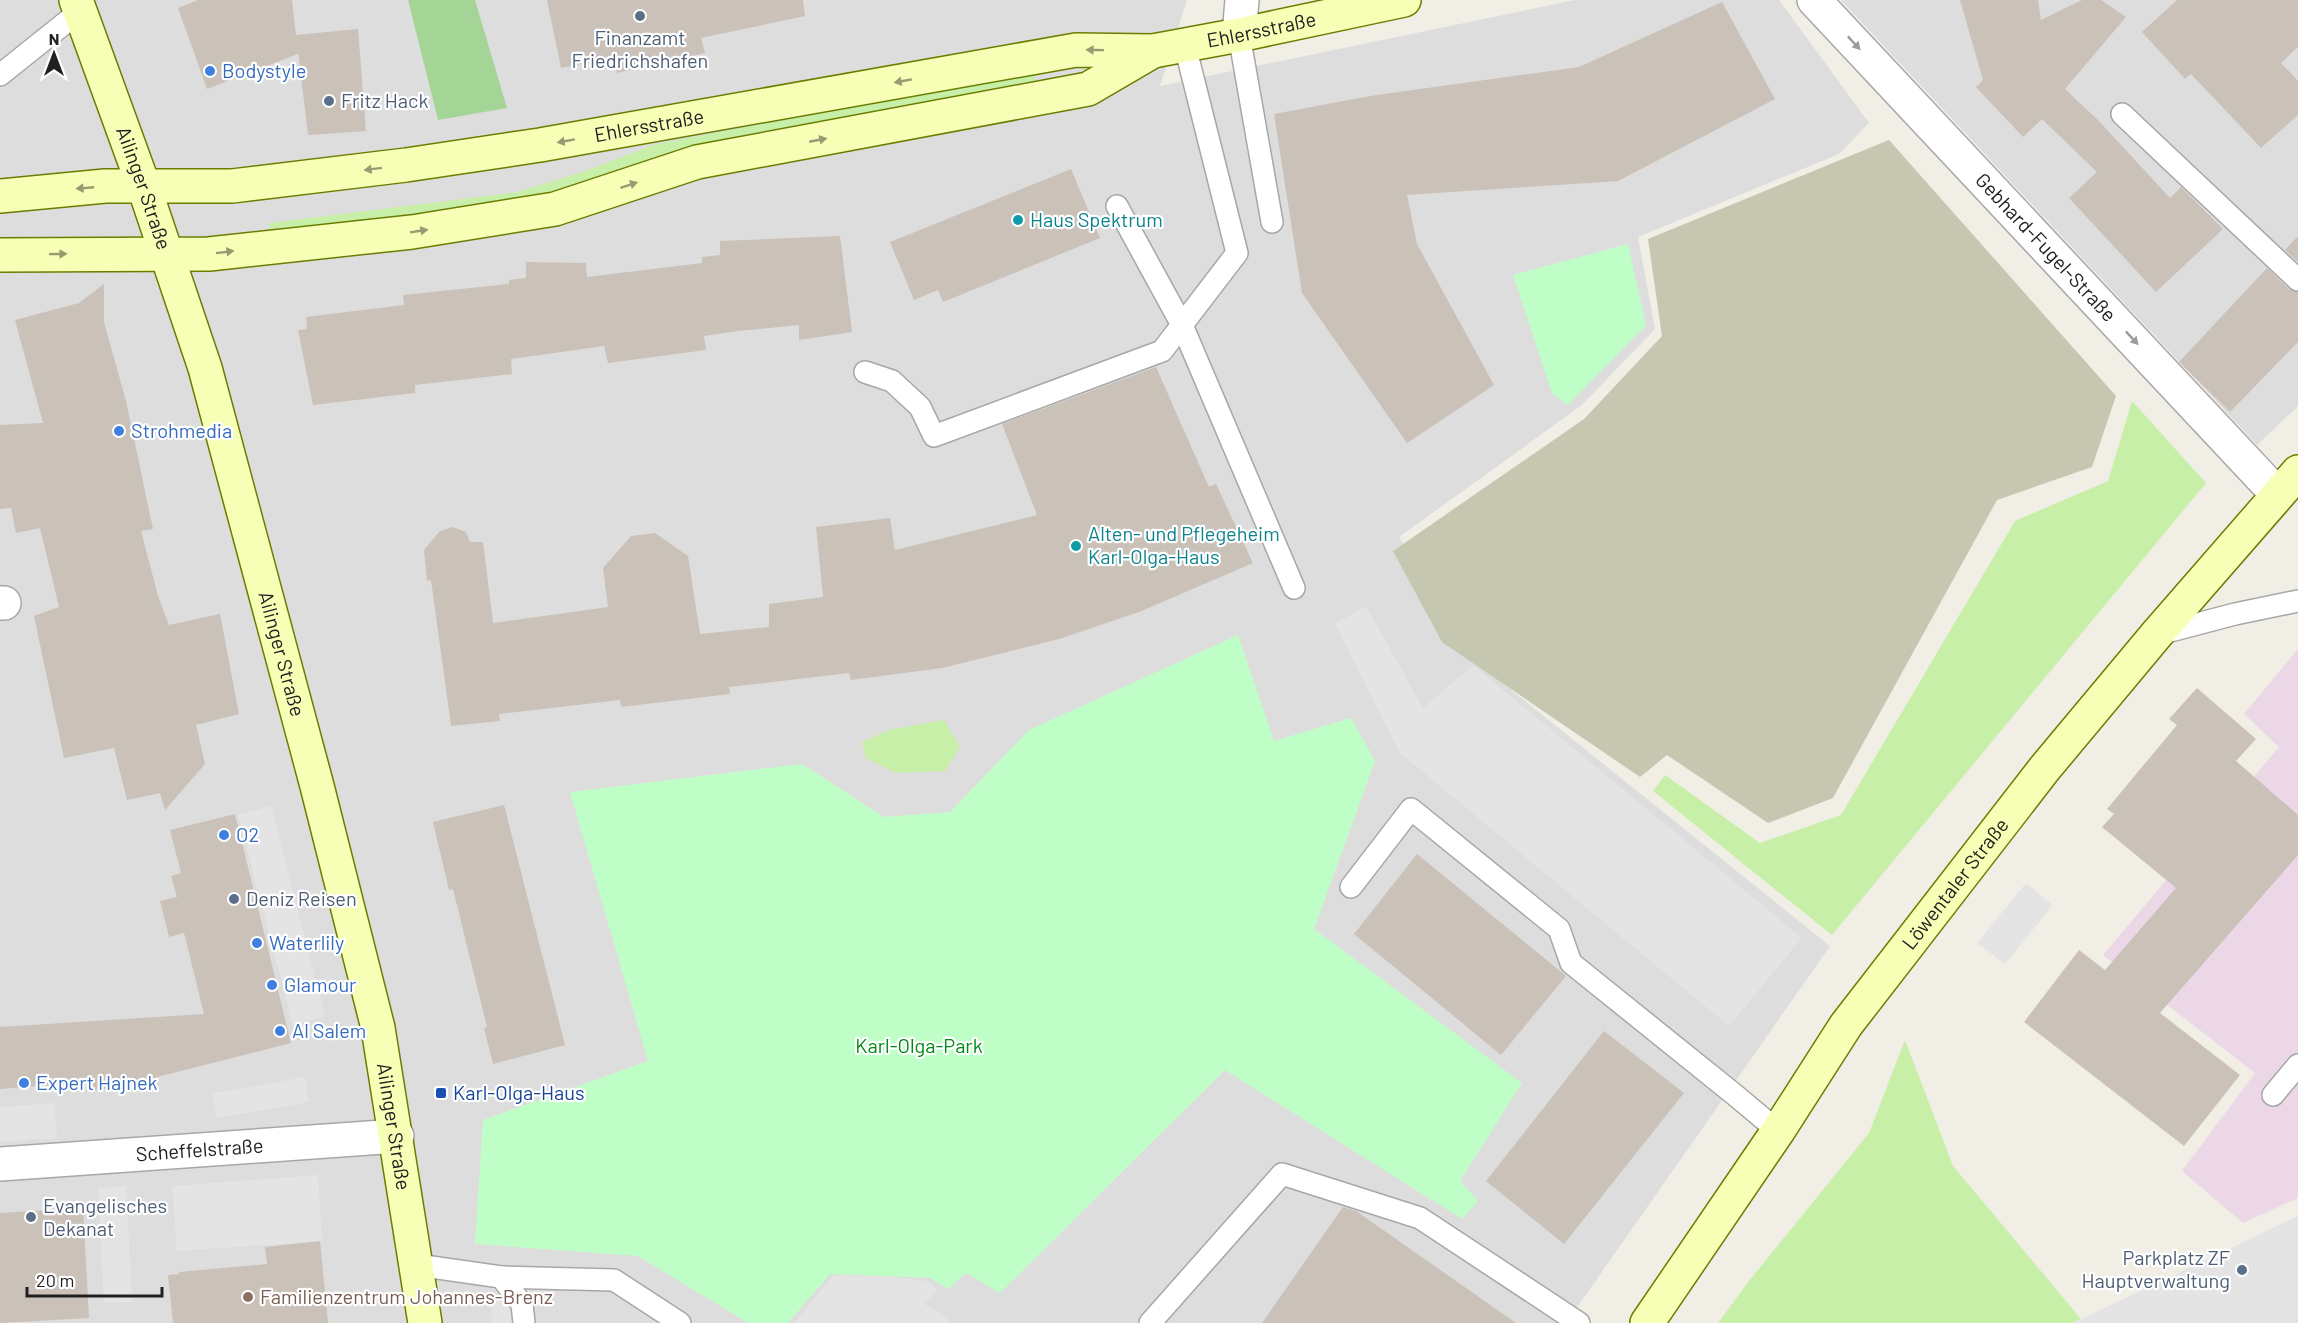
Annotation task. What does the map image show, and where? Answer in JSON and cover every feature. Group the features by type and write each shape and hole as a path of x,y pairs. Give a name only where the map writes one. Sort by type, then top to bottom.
{"street":[{"path":"1239,35 1242,0"},
{"name":"Gebhard-Fugel-Straße","path":"1814,0 2288,483"},
{"name":"Ehlersstraße","path":"0,196 105,186 232,186 406,165 540,145 1076,50 1169,49 1388,2"},
{"name":"Ailinger Straße","path":"78,5 144,187 204,368 317,786 378,1028 425,1323"},
{"name":"Ehlersstraße","path":"0,255 209,254 412,232 555,209 697,162 1088,89 1169,49"},
{"name":"Löwentaler Straße","path":"1647,1323 1778,1131 1846,1025 2045,768 2156,635 2288,483"},
{"name":"Scheffelstraße","path":"0,1164 397,1136"}],"lane":[{"path":"0,75 78,5"},
{"path":"1239,35 1272,222"},
{"path":"865,372 892,381 920,407 934,436 1162,351 1237,253 1169,49"},
{"path":"2122,114 2298,280"},
{"path":"1117,206 1182,325 1294,588"},
{"path":"2156,635 2235,614 2298,601"},
{"path":"1351,887 1411,809 1558,929 1571,963 1778,1131"},
{"path":"2273,1095 2298,1065"},
{"path":"1150,1323 1281,1174 1420,1218 1579,1323"},
{"path":"417,1265 501,1277 614,1280 680,1323"},
{"path":"501,1277 522,1304 524,1323"}],"shaded area":[{"path":"0,0 1187,0 1160,86 1575,0 1779,0 1869,123 1839,154 1638,237 1655,329 1582,405 1399,537 1479,664 1830,946 1566,1323 0,1323"},
{"path":"1841,0 2298,0 2298,406 2257,445"},
{"path":"1889,140 2116,396 2092,467 1997,500 1833,798 1768,823 1667,755 1640,777 1442,642 1393,551 1584,419 1662,336 1648,239"},
{"path":"1366,606 1423,708 1473,665 1802,938 1729,1026 1400,753 1335,624"},
{"path":"2298,649 2298,1198 2243,1223 2182,1171 2255,1073 2103,955 2279,747 2244,714"},
{"path":"271,806 325,1016 293,1025 238,815"},
{"path":"2026,883 2053,905 2005,964 1977,943"},
{"path":"305,1077 309,1102 216,1118 212,1093"},
{"path":"54,1103 57,1138 0,1142 0,1107"},
{"path":"318,1175 322,1241 177,1251 172,1186"},
{"path":"126,1186 132,1302 104,1303 98,1188"},
{"name":"Parkplatz ZF Hauptverwaltung","path":"2298,1216 2298,1323 2073,1323"},
{"path":"834,1275 896,1277 927,1281 938,1289 924,1304 950,1319 947,1323 794,1323"},
{"path":"491,1301 516,1301 517,1323 492,1323"}],"green space":[{"path":"408,0 475,0 507,108 438,120"},
{"path":"1034,71 1036,84 678,150 534,199 271,234 269,223 518,192 585,171 653,145"},
{"path":"1628,244 1646,325 1568,405 1552,393 1513,275"},
{"path":"2132,401 2206,483 1832,935 1653,791 1665,775 1760,843 1841,815 2015,521 2108,481"},
{"name":"Karl-Olga-Park","path":"1238,635 1274,741 1351,718 1375,761 1314,929 1522,1083 1460,1181 1478,1201 1462,1219 1225,1070 1000,1293 966,1273 948,1289 930,1278 830,1274 788,1323 748,1323 638,1256 475,1244 483,1120 648,1061 570,792 802,764 884,817 950,812 1029,730"},
{"path":"944,720 960,747 945,771 896,773 866,758 862,742 889,730"},
{"path":"1905,1040 1953,1166 2081,1319 2072,1323 1718,1323 1749,1281 1869,1133"}],"building":[{"path":"198,0 292,0 296,35 358,29 366,131 308,135 298,51 298,54 207,89 178,8"},
{"path":"547,0 803,0 805,16 701,38 705,53 617,73 613,58 561,68"},
{"path":"1960,0 2038,0 2041,20 2082,0 2101,0 2126,17 2065,89 2099,121 2170,198 2181,187 2223,229 2156,292 2069,198 2097,172 2042,119 2023,137 1976,87 1983,80"},
{"path":"2177,0 2298,0 2298,47 2281,63 2298,81 2298,115 2261,148 2191,74 2185,79 2142,32"},
{"path":"1722,2 1775,99 1618,181 1407,195 1417,244 1494,385 1407,443 1302,293 1274,114 1370,96 1579,67"},
{"name":"Haus Spektrum","path":"1071,169 1100,238 943,302 938,290 914,300 890,242"},
{"path":"840,236 852,332 799,340 799,325 738,331 704,336 706,350 608,363 604,346 511,359 512,374 415,385 415,393 313,405 298,330 307,329 306,317 404,305 403,295 509,284 509,280 526,278 526,262 586,263 587,277 702,263 702,257 720,255 720,241"},
{"path":"2298,236 2298,262 2285,250"},
{"path":"2267,268 2289,289 2298,292 2298,342 2230,412 2179,362"},
{"path":"104,284 104,322 126,401 153,529 141,531 158,596 169,625 220,614 239,714 196,725 205,764 165,810 160,793 127,800 114,748 64,758 34,616 59,607 40,528 16,533 11,508 0,509 0,425 43,423 15,320 79,303"},
{"name":"Alten- und Pflegeheim Karl-Olga-Haus","path":"1156,367 1209,487 1216,484 1253,563 1139,612 1059,639 942,668 851,680 849,673 729,687 730,694 621,707 620,700 499,714 500,721 451,726 431,580 427,581 424,550 440,531 453,527 466,532 470,542 483,542 493,623 608,607 603,568 631,536 655,533 688,556 700,634 769,627 769,604 823,597 816,527 890,518 895,550 1037,515 1002,424"},
{"path":"2197,688 2256,739 2236,761 2298,815 2298,855 2160,1013 2240,1075 2184,1146 2024,1022 2079,950 2105,970 2176,888 2102,827 2114,814 2107,809 2177,725 2169,719"},
{"path":"504,805 565,1045 493,1064 484,1028 487,1027 453,889 449,890 433,822"},
{"path":"235,814 291,1043 157,1077 158,1086 90,1090 89,1082 0,1089 0,1027 204,1014 184,933 169,937 160,901 177,897 171,876 181,873 170,830"},
{"path":"1417,854 1566,976 1501,1055 1354,934"},
{"path":"1604,1031 1684,1093 1564,1244 1486,1181"},
{"path":"1343,1207 1356,1211 1516,1323 1262,1323"},
{"path":"83,1208 89,1318 0,1323 0,1213"},
{"name":"Familienzentrum Johannes-Brenz","path":"320,1241 328,1323 173,1323 168,1275 267,1264 265,1247"}],"place":[{"name":"Finanzamt Friedrichshafen","path":"640,16"},
{"name":"Bodystyle","path":"210,71"},
{"name":"Fritz Hack","path":"329,101"},
{"name":"Haus Spektrum","path":"1018,220"},
{"name":"Strohmedia","path":"119,431"},
{"name":"Alten- und Pflegeheim Karl-Olga-Haus","path":"1076,546"},
{"name":"O2","path":"224,835"},
{"name":"Deniz Reisen","path":"234,899"},
{"name":"Waterlily","path":"257,943"},
{"name":"Glamour","path":"272,985"},
{"name":"Al Salem","path":"280,1031"},
{"name":"Expert Hajnek","path":"24,1083"},
{"name":"Karl-Olga-Haus","path":"441,1093"},
{"name":"Evangelisches Dekanat","path":"31,1217"},
{"name":"Parkplatz ZF Hauptverwaltung","path":"2242,1270"},
{"name":"Familienzentrum Johannes-Brenz","path":"248,1297"}]}
